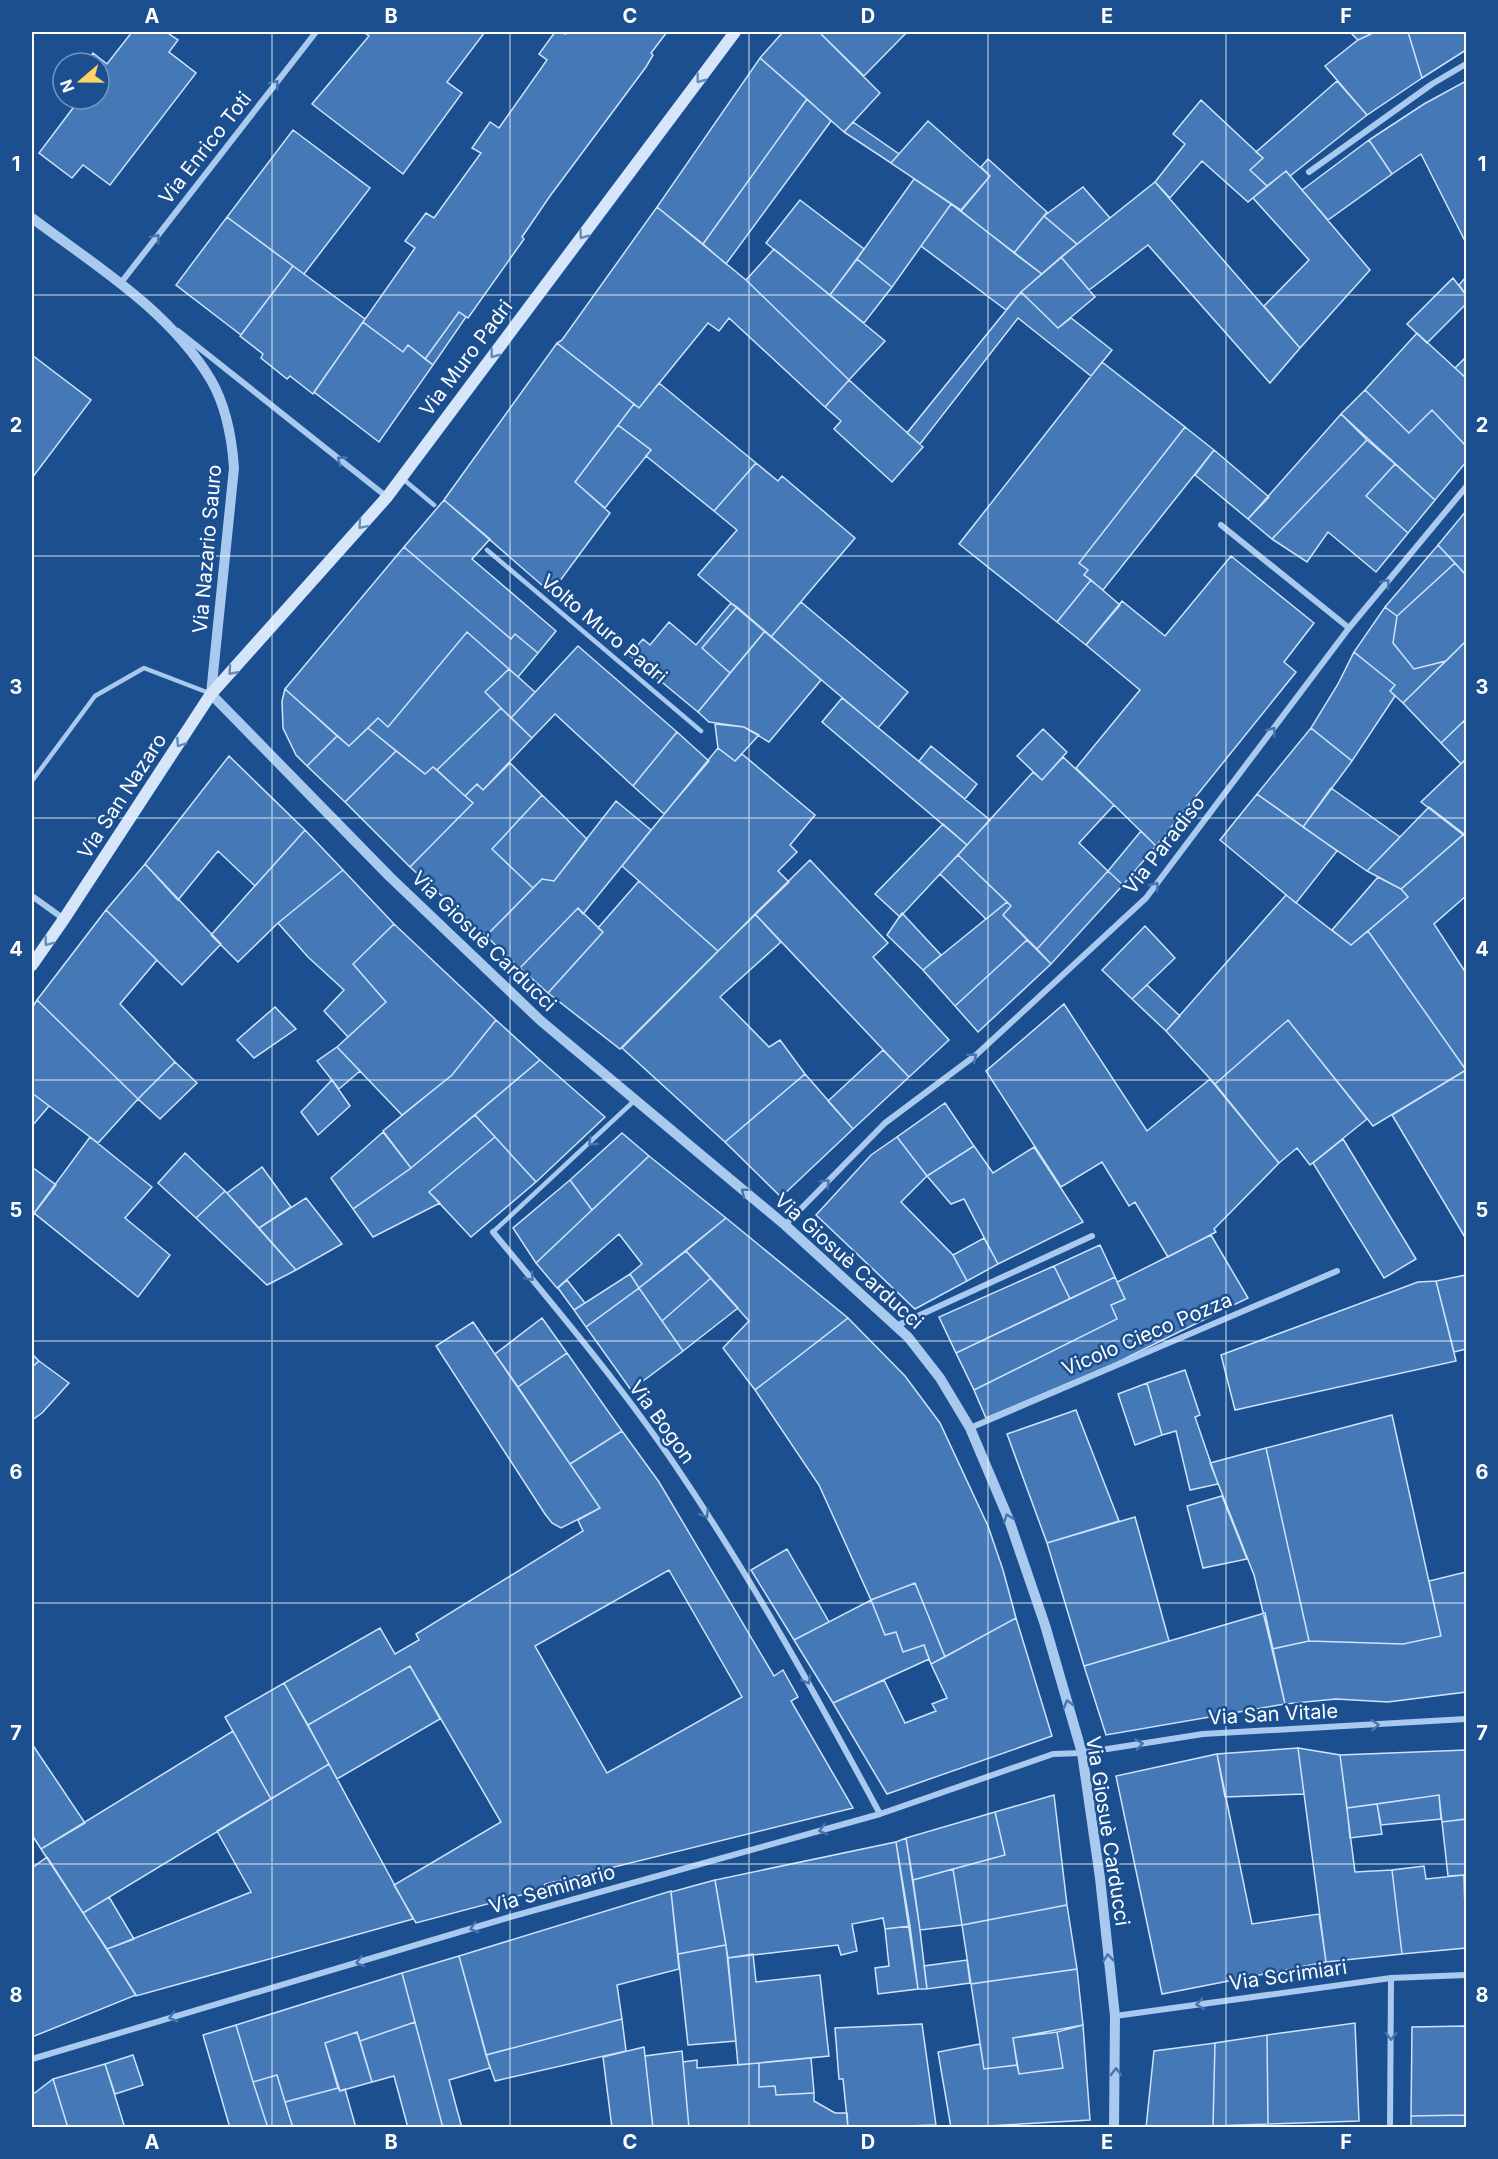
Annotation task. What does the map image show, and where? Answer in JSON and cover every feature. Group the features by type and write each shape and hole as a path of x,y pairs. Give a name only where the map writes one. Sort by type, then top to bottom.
{"main road":[{"name":"Via Muro Padri","path":"212,694 387,497 735,32"},
{"name":"Via San Nazaro","path":"32,965 212,694"}],"street":[{"name":"Via Enrico Toti","path":"120,284 316,32"},
{"path":"1309,172 1432,84 1467,64"},
{"name":"Via Nazario Sauro","path":"32,218 120,284 387,497"},
{"name":"Via Nazario Sauro","path":"164,319 212,381 231,435 234,468 231,510 212,694"},
{"name":"Via Paradiso","path":"785,1225 885,1123 976,1055 1146,898 1349,628 1467,487"},
{"path":"1221,525 1349,628"},
{"name":"Via Giosuè Carducci","path":"212,694 390,877 541,1021 785,1225 908,1337 940,1378 970,1428 1009,1520 1045,1625 1082,1754 1100,1878 1114,2016 1114,2127"},
{"path":"32,896 64,919"},
{"name":"Via Bogon","path":"493,1232 557,1310 674,1464 794,1656 880,1814"},
{"path":"896,1326 1092,1236"},
{"name":"Vicolo Cieco Pozza","path":"970,1428 1337,1271"},
{"name":"Via San Vitale","path":"1082,1754 1203,1734 1467,1719"},
{"name":"Via Seminario","path":"32,2059 500,1920 880,1814 1053,1754 1082,1754"},
{"name":"Via Scrimiari","path":"1114,2016 1391,1978 1467,1975"},
{"path":"1390,2127 1391,1978"}],"lane":[{"path":"401,477 434,505"},
{"name":"Volto Muro Padri","path":"487,550 701,731"},
{"path":"32,781 95,696 144,668 212,694"},
{"name":"Via Bogon","path":"493,1232 634,1101"}],"building":[{"path":"132,32 166,32 178,40 169,52 196,73 110,185 83,165 72,178 39,153 71,111 111,111 111,59"},
{"path":"368,32 485,32 447,82 462,93 403,174 312,104 369,36 366,34"},
{"path":"555,32 566,34 567,32 667,32 651,53 653,55 646,67 550,196 522,237 524,239 468,318 459,312 425,359 408,345 403,352 363,322 415,248 405,241 426,213 434,218 481,153 472,148 490,122 499,128 547,60 539,54"},
{"path":"783,32 819,32 880,93 844,132 760,58"},
{"path":"819,32 907,32 864,76"},
{"path":"1350,32 1375,32 1358,40"},
{"path":"1375,32 1408,32 1422,78 1367,115 1325,66 1358,40"},
{"path":"1408,32 1466,32 1466,50 1422,78"},
{"path":"760,58 807,99 703,244 657,207"},
{"path":"1337,81 1367,115 1290,176 1286,171 1267,186 1250,170 1263,158 1256,152"},
{"path":"1466,81 1465,241 1421,154 1392,174 1369,140 1424,104"},
{"path":"807,99 831,121 726,264 703,244"},
{"path":"1201,100 1263,158 1250,170 1267,186 1248,202 1202,161 1170,198 1155,182 1185,144 1173,134"},
{"path":"928,121 990,176 961,210 891,163"},
{"path":"853,122 899,154 891,163 844,132"},
{"path":"293,130 370,188 304,274 227,217"},
{"path":"1369,140 1392,174 1328,220 1302,190"},
{"path":"988,159 1047,212 1014,253 961,211 990,176 981,167"},
{"path":"1286,171 1370,270 1300,348 1264,306 1309,260 1253,198"},
{"path":"914,179 951,204 892,287 857,259"},
{"path":"1155,182 1300,348 1270,383 1148,245 1089,290 1061,257"},
{"path":"1083,187 1110,218 1077,244 1044,216"},
{"path":"800,200 864,249 830,295 766,243"},
{"path":"951,204 1042,274 1021,292 1006,310 921,246"},
{"path":"657,207 746,280 849,380 825,407 729,318 719,331 708,323 639,408 557,343 562,340"},
{"path":"1044,216 1077,244 1042,274 1014,253"},
{"path":"227,217 293,266 241,335 176,285"},
{"path":"774,249 885,341 849,380 746,280"},
{"path":"1061,257 1095,297 1058,328 1021,292"},
{"path":"857,259 892,287 864,323 830,295"},
{"path":"293,266 365,319 313,394 290,376 287,379 261,358 263,354 240,336"},
{"path":"1466,277 1466,295 1459,285"},
{"path":"1453,278 1466,295 1466,304 1427,343 1407,324"},
{"path":"1021,292 1058,328 1071,318 1112,350 1091,376 1018,318 920,444 907,433"},
{"path":"459,312 466,317 433,365 425,359"},
{"path":"363,322 403,352 408,345 433,365 379,442 314,392"},
{"path":"1417,333 1466,378 1466,446 1432,410 1409,433 1365,390"},
{"path":"557,343 634,404 575,482 610,513 551,593 444,500"},
{"path":"32,355 91,400 32,478"},
{"path":"1466,357 1466,378 1455,368"},
{"path":"1102,362 1185,427 1079,563 1088,570 1084,575 1091,580 1057,622 959,544"},
{"path":"849,380 923,447 892,482 834,429 841,421 825,407"},
{"path":"659,383 756,463 714,511 646,456 651,450 618,425 634,404 639,408"},
{"path":"1365,390 1409,433 1432,410 1466,446 1466,462 1435,500 1341,414"},
{"path":"1341,414 1367,440 1272,539 1248,519"},
{"path":"618,425 651,450 605,508 575,482"},
{"path":"1185,427 1214,450 1103,590 1084,575 1088,570 1079,563"},
{"path":"1367,440 1395,464 1366,496 1408,533 1376,572 1328,532 1307,562 1272,539"},
{"path":"1214,450 1269,497 1248,519 1195,475"},
{"path":"756,463 778,481 782,476 855,538 771,637 698,575 737,530 714,511"},
{"path":"1395,464 1435,500 1408,533 1366,496"},
{"path":"444,500 490,539 472,559 556,631 538,653 515,634 511,639 404,547"},
{"path":"1466,511 1466,575 1438,545"},
{"path":"1438,545 1455,563 1397,616 1385,607"},
{"path":"404,547 511,639 515,634 538,653 518,677 467,632 388,727 378,718 349,746 285,689"},
{"path":"1231,556 1314,623 1284,662 1296,672 1156,846 1076,768 1140,690 1086,645 1122,601 1165,636"},
{"path":"1455,563 1466,575 1466,641 1446,661 1414,669 1393,643 1397,616"},
{"path":"1091,580 1120,605 1086,645 1057,622"},
{"path":"801,602 908,692 878,728 771,637"},
{"path":"731,603 737,607 702,648 730,673 698,712 629,655 643,639 650,645 669,622 696,645"},
{"path":"737,607 765,631 730,673 702,648"},
{"path":"1385,607 1397,616 1393,643 1414,669 1446,661 1403,703 1390,691 1395,685 1354,652"},
{"path":"765,631 821,680 769,742 744,727 709,722 698,712"},
{"path":"467,632 509,669 485,692 501,708 437,770 433,767 425,774 368,728 378,718 388,727"},
{"path":"1466,641 1466,724 1464,721 1441,743 1403,703"},
{"path":"578,646 677,732 633,786 555,714 532,738 511,718"},
{"path":"1354,652 1395,685 1390,691 1395,696 1352,761 1311,728 1338,684"},
{"path":"509,669 535,692 511,718 485,692"},
{"path":"285,689 337,736 307,766 296,755 283,728 282,701"},
{"path":"842,698 990,820 967,845 822,722"},
{"path":"501,708 532,738 483,790 477,784 465,796 437,770"},
{"path":"1464,721 1466,724 1466,759 1461,764 1441,743"},
{"path":"715,724 744,727 759,735 735,761 718,748"},
{"path":"368,728 396,751 345,802 307,766 337,736 349,746"},
{"path":"1311,728 1352,761 1303,827 1257,794"},
{"path":"1043,729 1067,752 1042,780 1017,756"},
{"path":"677,732 709,761 664,814 633,786"},
{"path":"931,746 977,784 965,799 919,761"},
{"path":"718,748 735,761 742,754 815,815 790,845 797,852 778,871 789,882 718,951 622,866"},
{"path":"396,751 425,774 433,767 473,803 410,867 345,802"},
{"path":"229,756 305,830 255,886 218,851 178,900 145,864"},
{"path":"1063,757 1114,805 1079,843 1108,871 1037,949 1003,915 1011,906 958,855 1033,772 1042,780"},
{"path":"1466,759 1466,837 1421,802"},
{"path":"510,763 542,795 492,849 533,888 486,936 410,867 473,803 465,796 477,784 483,790"},
{"path":"1331,788 1400,837 1367,871 1303,827"},
{"path":"1257,794 1337,851 1296,903 1220,840"},
{"path":"542,795 587,839 554,881 542,879 533,888 492,849"},
{"path":"616,801 651,830 583,914 578,908 520,968 486,936 542,879 554,881"},
{"path":"1429,807 1464,834 1401,889 1367,871"},
{"path":"943,824 967,845 900,917 875,894"},
{"path":"305,830 343,870 278,923 238,962 211,935"},
{"path":"1141,831 1156,846 1123,885 1108,871"},
{"path":"1464,834 1466,837 1466,896 1434,924 1466,973 1466,1070 1368,931 1408,897 1401,889"},
{"path":"958,855 1007,902 986,919 940,874"},
{"path":"810,860 888,943 873,957 949,1040 909,1077 755,914"},
{"path":"145,864 221,944 182,985 106,910"},
{"path":"343,870 394,924 353,964 386,1002 348,1037 324,1011 344,990 308,957 278,923"},
{"path":"1108,871 1123,885 1051,964 1037,949"},
{"path":"1378,877 1401,889 1408,897 1351,945 1332,930"},
{"path":"639,881 718,951 620,1049 548,993 603,932 598,928"},
{"path":"1286,895 1351,945 1368,931 1466,1070 1373,1126 1288,1020 1215,1084 1166,1031"},
{"path":"1007,902 1011,906 1003,915 1027,940 955,1006 923,970"},
{"path":"578,908 603,932 548,993 520,968"},
{"path":"106,910 157,960 120,1004 175,1062 138,1099 37,1000"},
{"path":"902,913 941,955 923,970 887,935"},
{"path":"755,914 781,942 720,997 769,1047 780,1040 805,1074 725,1142 622,1048"},
{"path":"394,924 496,1020 452,1075 402,1115 337,1047 386,1002 353,964"},
{"path":"1145,926 1175,958 1132,999 1102,970"},
{"path":"1027,940 1051,964 978,1032 955,1006"},
{"path":"1147,985 1180,1016 1166,1031 1132,999"},
{"path":"37,1000 138,1099 98,1143 32,1093 32,1008"},
{"path":"1064,1004 1147,1131 1210,1079 1279,1163 1214,1229 1216,1232 1168,1257 1135,1202 1129,1206 1102,1162 1061,1187 986,1071"},
{"path":"275,1007 296,1029 254,1058 237,1040"},
{"path":"496,1020 540,1060 411,1168 383,1131 452,1075"},
{"path":"1288,1020 1367,1119 1310,1165 1297,1148 1279,1163 1215,1084"},
{"path":"337,1047 360,1071 339,1089 317,1061"},
{"path":"883,1050 909,1077 853,1129 828,1101"},
{"path":"540,1060 605,1117 536,1182 475,1115"},
{"path":"175,1062 197,1083 160,1119 138,1099"},
{"path":"1466,1070 1466,1239 1392,1115"},
{"path":"805,1074 853,1129 781,1197 725,1142"},
{"path":"332,1080 350,1106 318,1135 301,1112"},
{"path":"32,1093 49,1106 32,1126"},
{"path":"945,1103 974,1146 927,1176 897,1137"},
{"path":"475,1115 495,1137 429,1192 440,1203 373,1237 353,1209 411,1168"},
{"path":"383,1132 411,1168 353,1209 331,1178"},
{"path":"622,1133 649,1156 592,1210 570,1180"},
{"path":"90,1137 152,1187 125,1218 170,1255 138,1297 34,1213"},
{"path":"495,1137 536,1182 471,1237 429,1192"},
{"path":"897,1137 927,1176 901,1202 953,1255 967,1281 915,1309 816,1215 871,1155"},
{"path":"1343,1139 1416,1259 1384,1278 1313,1163"},
{"path":"974,1146 993,1173 1034,1147 1083,1222 998,1264 964,1199 951,1204 927,1176"},
{"path":"185,1153 225,1191 196,1218 158,1183"},
{"path":"649,1156 726,1218 639,1288 630,1274 642,1264 619,1234 557,1288 536,1263"},
{"path":"32,1167 56,1185 32,1216"},
{"path":"262,1167 291,1207 259,1228 227,1193"},
{"path":"570,1180 592,1210 536,1263 513,1228"},
{"path":"225,1191 296,1270 267,1285 196,1218"},
{"path":"306,1198 342,1244 296,1270 259,1228"},
{"path":"726,1218 848,1318 755,1390 723,1348 749,1321 686,1251"},
{"path":"1211,1235 1248,1298 1116,1363 986,1418 974,1390 1117,1319 1111,1305 1125,1299 1117,1282"},
{"path":"984,1238 998,1264 967,1281 953,1255"},
{"path":"1100,1245 1115,1277 1070,1299 1054,1266"},
{"path":"686,1251 711,1278 662,1321 639,1288"},
{"path":"1054,1266 1070,1299 956,1353 939,1317"},
{"path":"630,1274 639,1288 586,1327 574,1310"},
{"path":"1466,1275 1466,1349 1454,1352 1436,1281"},
{"path":"1115,1277 1125,1299 1111,1305 1117,1319 974,1390 956,1353"},
{"path":"711,1278 738,1308 683,1351 662,1321"},
{"path":"567,1280 585,1303 574,1310 558,1288"},
{"path":"1436,1281 1456,1361 1235,1410 1221,1355 1418,1282"},
{"path":"639,1288 683,1351 631,1390 586,1327"},
{"path":"542,1318 567,1353 518,1387 495,1354"},
{"path":"848,1318 905,1376 940,1423 988,1526 1003,1570 1016,1618 945,1657 915,1583 871,1600 819,1485 755,1390"},
{"path":"473,1322 600,1508 561,1528 552,1523 545,1514 436,1346"},
{"path":"567,1353 622,1431 570,1464 518,1387"},
{"path":"32,1354 39,1361 32,1367"},
{"path":"39,1361 69,1383 42,1413 32,1420 32,1367"},
{"path":"1185,1370 1200,1415 1195,1417 1218,1484 1190,1490 1176,1431 1162,1435 1147,1383"},
{"path":"1147,1383 1162,1435 1135,1445 1118,1394"},
{"path":"1076,1410 1119,1521 1047,1543 1007,1434"},
{"path":"1392,1415 1441,1636 1403,1644 1309,1641 1266,1448"},
{"path":"622,1431 659,1482 774,1676 783,1670 798,1697 791,1701 853,1808 545,1884 544,1889 416,1923 394,1885 501,1822 410,1666 308,1725 284,1683 380,1628 395,1654 419,1640 416,1634 583,1531 578,1520 600,1508 570,1464","holes":["669,1570 742,1697 607,1773 535,1646"]},
{"path":"1266,1448 1309,1641 1272,1649 1254,1575 1210,1463"},
{"path":"1222,1496 1247,1559 1203,1568 1187,1506"},
{"path":"1135,1517 1169,1641 1084,1666 1047,1543"},
{"path":"787,1549 829,1622 794,1640 751,1570"},
{"path":"1466,1572 1466,1692 1388,1702 1336,1699 1285,1704 1272,1649 1309,1641 1403,1644 1441,1636 1429,1581"},
{"path":"915,1583 945,1657 931,1664 924,1645 903,1652 896,1632 885,1635 871,1600"},
{"path":"871,1600 885,1635 896,1632 903,1652 924,1645 929,1659 833,1703 794,1640"},
{"path":"1265,1613 1285,1704 1106,1735 1084,1666"},
{"path":"1016,1618 1052,1736 887,1794 833,1703 884,1680 905,1723 936,1711 932,1704 947,1698 931,1664"},
{"path":"410,1666 440,1719 337,1779 308,1725"},
{"path":"284,1683 329,1764 271,1799 225,1717"},
{"path":"233,1731 271,1799 83,1913 41,1849"},
{"path":"32,1744 85,1823 41,1849 32,1835"},
{"path":"1298,1748 1304,1794 1225,1797 1217,1754"},
{"path":"1298,1748 1340,1755 1355,1872 1392,1870 1402,1954 1326,1962"},
{"path":"1466,1750 1466,1819 1442,1822 1439,1795 1347,1808 1340,1755"},
{"path":"1217,1754 1252,1924 1319,1914 1326,1962 1162,1994 1116,1776"},
{"path":"329,1764 413,1919 136,1996 107,1949 251,1892 217,1831"},
{"path":"1054,1795 1067,1905 962,1925 953,1869 1005,1855 995,1812"},
{"path":"1439,1795 1441,1819 1381,1825 1377,1804"},
{"path":"1377,1804 1382,1834 1350,1838 1347,1808"},
{"path":"995,1812 1005,1855 913,1880 906,1838"},
{"path":"1466,1819 1466,1896 1464,1875 1448,1876 1442,1822"},
{"path":"906,1838 927,1989 918,1989 896,1842"},
{"path":"896,1842 910,1926 885,1929 883,1918 852,1924 857,1951 841,1955 838,1945 728,1958 715,1880"},
{"path":"47,1857 136,1995 32,2037 32,1868"},
{"path":"1424,1866 1426,1879 1464,1875 1466,1948 1402,1954 1392,1870"},
{"path":"953,1869 962,1925 920,1930 913,1880"},
{"path":"715,1880 726,1945 678,1954 671,1892"},
{"path":"671,1891 679,1969 617,1985 622,2019 486,2055 459,1956"},
{"path":"109,1897 134,1939 107,1949 83,1913"},
{"path":"1067,1905 1077,1969 971,1984 962,1925"},
{"path":"910,1926 918,1989 878,1994 875,1968 889,1966 885,1929"},
{"path":"726,1945 736,2041 688,2045 678,1954"},
{"path":"753,1954 756,1982 820,1975 829,2056 738,2065 728,1958"},
{"path":"459,1956 490,2068 449,2080 462,2128 443,2128 402,1973"},
{"path":"967,1960 970,1983 927,1989 924,1966"},
{"path":"1077,1969 1083,2025 1013,2038 1017,2065 984,2069 971,1984"},
{"path":"402,1973 415,2022 360,2041 357,2032 325,2043 338,2088 285,2102 277,2075 253,2082 236,2025"},
{"path":"622,2019 626,2051 495,2081 486,2055"},
{"path":"415,2022 443,2128 408,2128 394,2076 372,2082 360,2041"},
{"path":"1355,2023 1359,2121 1268,2124 1267,2035"},
{"path":"922,2024 936,2125 848,2128 843,2079 839,2079 835,2028"},
{"path":"236,2025 268,2128 230,2128 203,2035"},
{"path":"1083,2025 1090,2120 951,2128 938,2052 980,2044 984,2069 1017,2065 1019,2074 1063,2068 1057,2032"},
{"path":"1466,2026 1466,2115 1411,2116 1412,2027"},
{"path":"357,2032 372,2082 340,2091 325,2043"},
{"path":"1057,2032 1063,2068 1019,2074 1013,2038"},
{"path":"1267,2035 1268,2124 1213,2126 1215,2043"},
{"path":"1215,2043 1213,2128 1146,2128 1154,2051"},
{"path":"644,2047 653,2128 612,2128 603,2057"},
{"path":"682,2051 689,2128 653,2128 645,2056"},
{"path":"133,2055 143,2085 115,2094 105,2064"},
{"path":"811,2058 814,2093 776,2095 775,2086 759,2087 759,2063"},
{"path":"697,2060 697,2068 759,2063 759,2087 775,2086 776,2095 814,2093 814,2101 835,2113 847,2113 848,2128 689,2128 683,2062"},
{"path":"105,2064 125,2128 68,2128 53,2079"},
{"path":"277,2075 293,2128 268,2128 253,2082"},
{"path":"53,2079 68,2128 32,2128 32,2095"},
{"path":"338,2088 340,2091 345,2089 356,2128 293,2128 285,2102"},
{"path":"1466,2115 1466,2128 1411,2128 1411,2116"}]}
